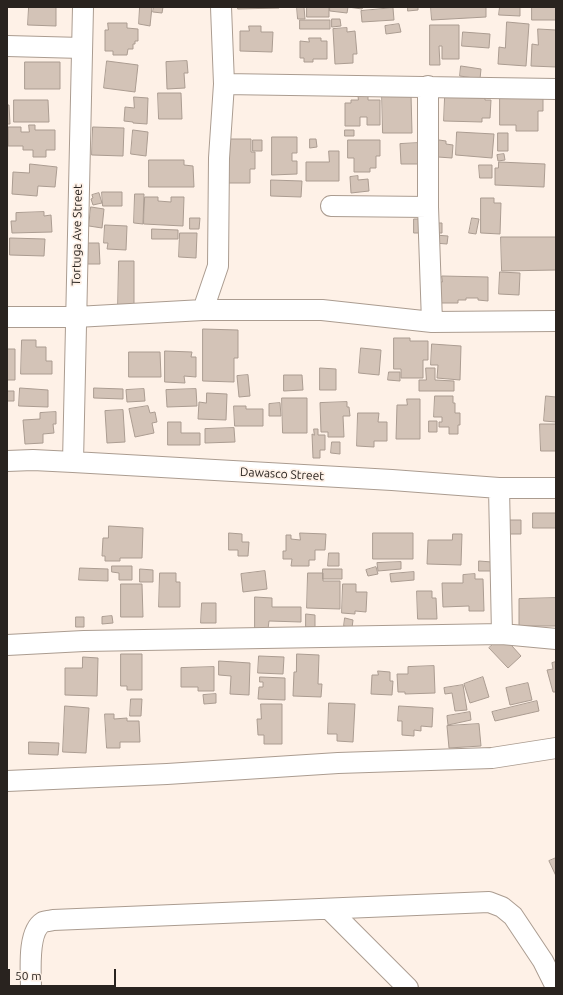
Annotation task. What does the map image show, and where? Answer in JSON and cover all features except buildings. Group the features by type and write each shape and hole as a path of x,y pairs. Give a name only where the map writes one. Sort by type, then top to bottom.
{"street":[{"name":"Tortuga Ave Street","path":"73,462 83,7"},
{"path":"203,310 218,266 219,158 224,84 221,7"},
{"path":"7,46 82,48"},
{"path":"224,84 556,89"},
{"path":"428,86 428,207 432,322"},
{"path":"331,206 428,207"},
{"path":"7,317 76,317 203,310 322,310 432,322 556,321"},
{"name":"Dawasco Street","path":"7,461 33,460 73,462 392,480 499,488 556,488"},
{"path":"499,488 502,634"},
{"path":"7,644 84,641 502,634 556,639"},
{"path":"7,781 167,774 338,763 492,758 556,748"},
{"path":"31,988 32,942 37,930 44,922 53,920 489,902 502,907 513,916 543,961 555,985 555,988"},
{"path":"329,909 408,988"}]}
